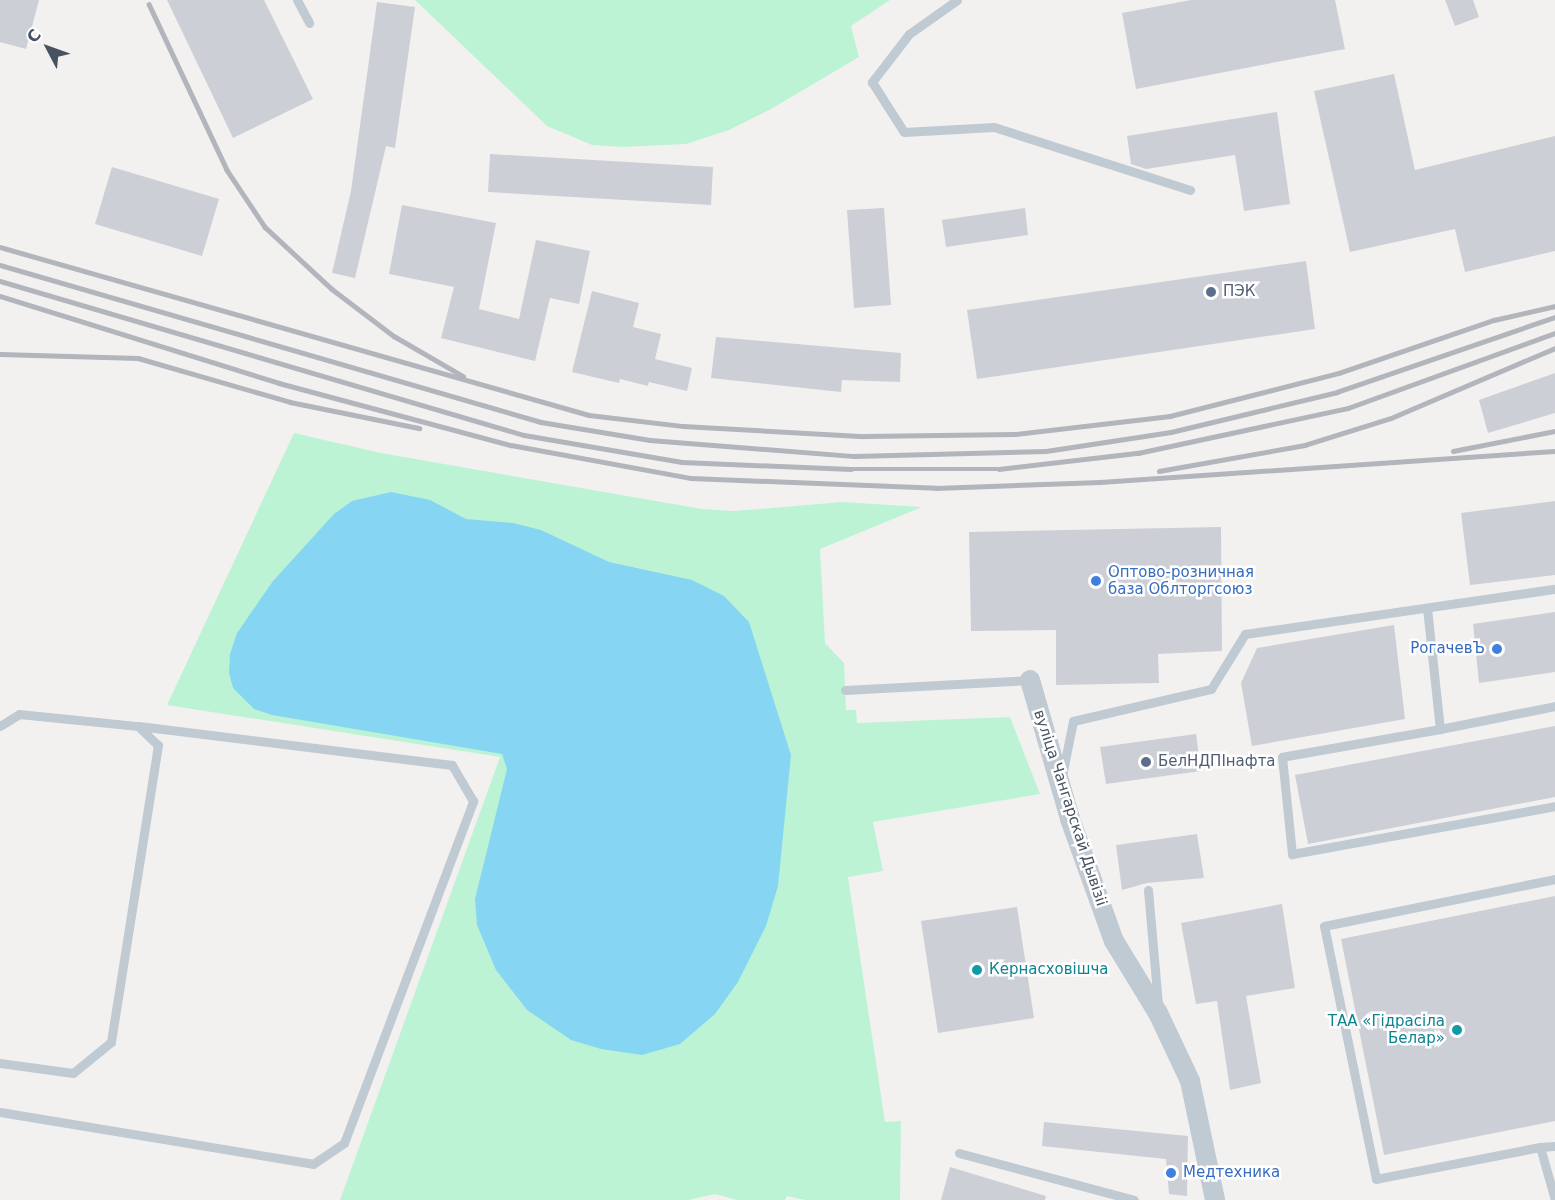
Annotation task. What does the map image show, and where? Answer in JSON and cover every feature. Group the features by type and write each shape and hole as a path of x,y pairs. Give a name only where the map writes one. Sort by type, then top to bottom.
{"street":[{"name":"вуліца Чангарскай Дывізіі","path":"1030,680 1060,781 1114,941 1158,1013 1190,1081 1215,1200"}],"lane":[{"path":"297,0 309,23"},
{"path":"957,0 909,34 872,82 904,132 993,128 1190,190"},
{"path":"1060,781 1073,721 1211,689 1245,634 1555,589"},
{"path":"1427,608 1440,729"},
{"path":"845,690 1030,680"},
{"path":"1555,706 1282,757 1292,855 1555,806"},
{"path":"0,726 20,714 138,726 452,765 473,801 344,1143 313,1164 0,1112"},
{"path":"0,1063 73,1073 111,1042 158,745 138,726"},
{"path":"1555,879 1324,926 1376,1179 1555,1146"},
{"path":"1148,890 1158,1013"},
{"path":"1540,1147 1555,1200"},
{"path":"959,1152 1134,1200"}],"green space":[{"path":"415,0 890,0 851,26 859,57 771,109 729,130 686,144 623,147 592,145 547,126"},
{"path":"294,433 381,453 702,509 734,511 842,502 922,507 820,549 825,643 844,663 846,710 856,710 857,723 1010,717 1040,794 873,822 883,871 848,877 885,1122 901,1121 900,1200 805,1200 787,1196 785,1200 737,1200 715,1194 688,1200 340,1200 500,757 167,705"}],"water":[{"path":"391,492 430,500 466,519 513,523 541,530 609,562 692,580 724,596 749,622 791,755 778,886 766,926 738,982 715,1014 680,1044 642,1055 601,1049 571,1040 527,1010 496,970 477,925 475,899 507,769 502,754 272,715 254,709 233,688 229,673 230,654 237,633 273,581 334,514 352,501"}],"building":[{"path":"0,0 39,0 26,49 0,42"},
{"path":"167,0 264,0 313,99 233,138"},
{"path":"1191,0 1335,0 1345,49 1136,89 1122,13"},
{"path":"1445,0 1473,0 1479,17 1455,26"},
{"path":"377,2 415,7 395,148 386,146 355,278 332,273 351,191"},
{"path":"1394,74 1415,170 1555,136 1555,251 1465,272 1455,229 1350,252 1314,91"},
{"path":"1277,112 1290,204 1244,211 1235,155 1146,169 1131,164 1127,136"},
{"path":"490,154 713,167 711,205 488,192"},
{"path":"112,167 219,199 202,256 95,224"},
{"path":"402,205 496,223 479,309 519,319 536,240 590,251 579,304 550,298 535,361 441,338 454,287 389,274"},
{"path":"884,208 891,305 854,308 847,210"},
{"path":"1025,208 1028,235 946,247 942,220"},
{"path":"1306,261 1315,329 977,379 967,310"},
{"path":"592,291 639,303 633,327 661,334 655,359 692,368 687,391 649,382 648,386 620,379 619,383 572,372"},
{"path":"716,337 901,353 900,382 842,380 841,392 711,378"},
{"path":"1555,373 1555,413 1488,433 1479,400"},
{"path":"1555,501 1555,575 1470,585 1461,513"},
{"name":"Оптово-розничная база Облторгсоюз","path":"1221,527 1222,651 1158,654 1159,683 1056,685 1056,630 971,631 969,532"},
{"path":"1555,612 1555,672 1479,683 1473,624"},
{"path":"1394,625 1405,719 1252,746 1241,683 1257,648"},
{"path":"1555,726 1555,797 1308,844 1295,775"},
{"path":"1196,734 1201,771 1106,784 1100,747"},
{"path":"1197,834 1204,878 1147,883 1122,890 1116,845"},
{"name":"ТАА «Гідрасіла Белар»","path":"1555,896 1555,1121 1384,1155 1341,939"},
{"path":"1282,904 1295,988 1246,996 1261,1083 1230,1090 1217,1001 1196,1004 1181,923"},
{"name":"Кернасховішча","path":"1017,907 1034,1018 938,1033 921,921"},
{"path":"1044,1122 1188,1136 1187,1196 1169,1194 1166,1159 1042,1146"},
{"path":"950,1167 1046,1196 1045,1200 941,1200"}],"railway":[{"path":"149,4 227,170 265,227 332,289 394,336 463,376"},
{"path":"0,247 589,415 683,426 864,436 1015,434 1170,416 1339,373 1494,320 1555,306"},
{"path":"0,265 541,422 650,440 854,456 1046,451 1171,432 1337,392 1555,317"},
{"path":"0,281 524,435 682,462 851,469 999,469 1138,453 1348,408 1555,333"},
{"path":"0,296 279,383 511,445 691,478 936,488 1100,482 1555,451"},
{"path":"1159,471 1305,445 1391,418 1555,348"},
{"path":"0,354 138,358 290,402 419,428"},
{"path":"1453,451 1555,431"}],"place":[{"name":"ПЭК","path":"1211,292"},
{"name":"Оптово-розничная база Облторгсоюз","path":"1096,581"},
{"name":"РогачевЪ","path":"1497,649"},
{"name":"БелНДПІнафта","path":"1146,762"},
{"name":"Кернасховішча","path":"977,970"},
{"name":"ТАА «Гідрасіла Белар»","path":"1457,1030"},
{"name":"Медтехника","path":"1171,1173"}]}
